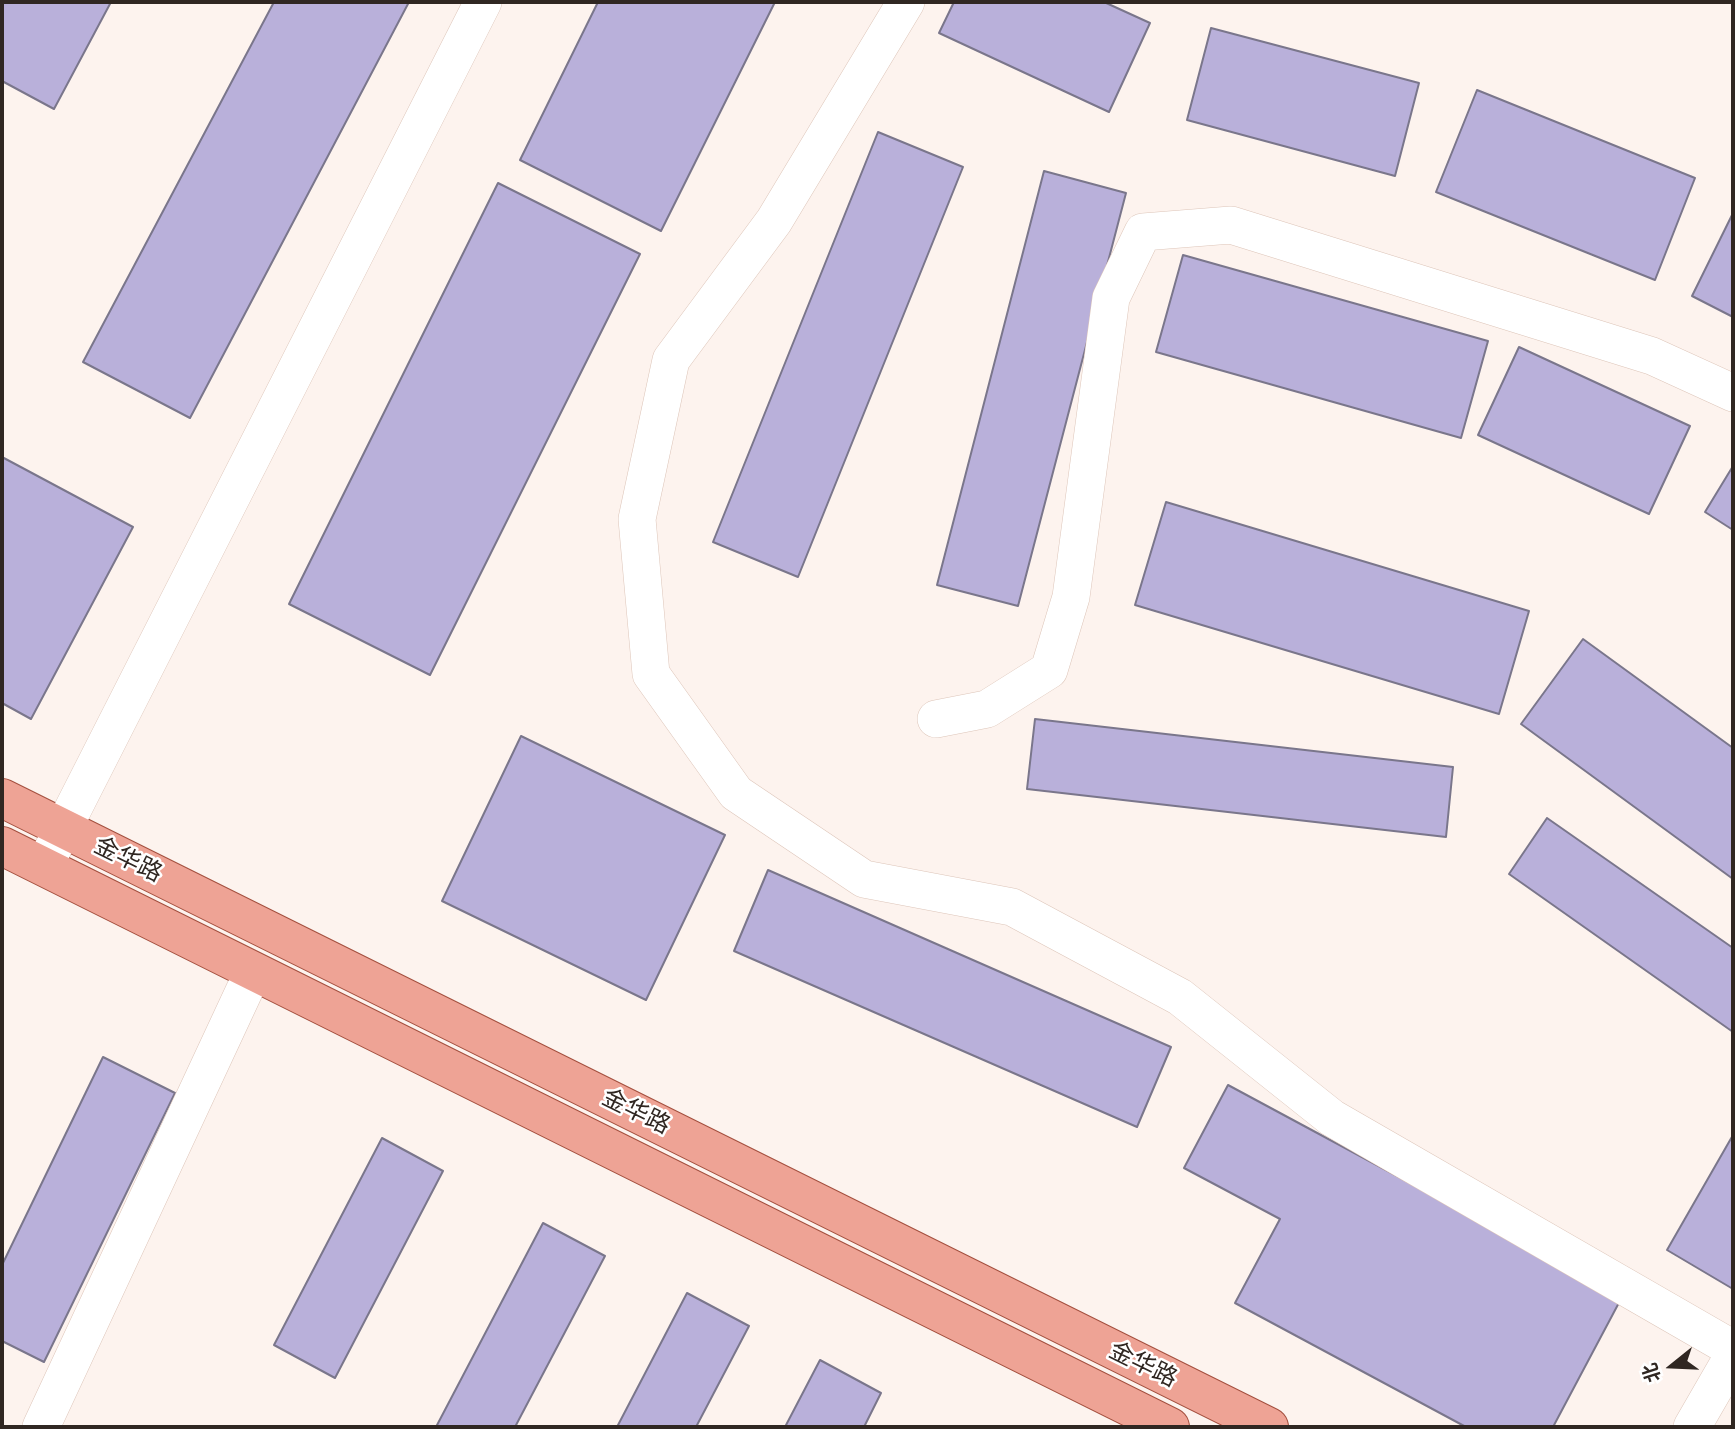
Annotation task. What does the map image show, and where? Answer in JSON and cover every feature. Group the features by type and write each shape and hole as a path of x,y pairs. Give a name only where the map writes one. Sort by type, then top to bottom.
{"main road":[{"name":"金华路","path":"2,798 1269,1427"},
{"name":"金华路","path":"2,846 1170,1427"}],"street":[{"path":"44,866 483,2"},
{"path":"906,2 774,221 671,360 637,519 651,674 736,793 864,879 1012,907 1180,997 1332,1118 1733,1349"},
{"path":"936,719 987,709 1049,670 1071,597 1111,298 1143,232 1231,225 1652,356 1733,393"},
{"path":"41,1427 253,972"},
{"path":"1692,1427 1733,1356"}],"building":[{"path":"2,2 111,2 54,109 2,81"},
{"path":"274,2 409,2 190,418 83,362"},
{"path":"598,2 775,2 661,231 520,160"},
{"path":"954,2 1104,2 1150,23 1109,112 939,33"},
{"path":"1211,28 1419,83 1395,176 1187,120"},
{"path":"1477,90 1695,178 1655,280 1436,192"},
{"path":"878,132 963,167 798,577 713,542"},
{"path":"1044,171 1126,193 1018,606 937,585"},
{"path":"498,183 640,254 430,675 289,604"},
{"path":"1733,213 1733,317 1692,296"},
{"path":"1183,255 1488,341 1461,438 1156,352"},
{"path":"1519,347 1690,426 1649,514 1478,435"},
{"path":"2,457 133,527 31,719 2,703"},
{"path":"1733,466 1733,530 1705,512"},
{"path":"1166,502 1529,611 1499,714 1135,605"},
{"path":"1583,639 1733,748 1733,879 1521,724"},
{"path":"1035,719 1453,767 1446,837 1027,789"},
{"path":"521,736 725,835 646,1000 442,901"},
{"path":"1547,818 1733,948 1733,1032 1509,874"},
{"path":"768,870 1171,1047 1137,1127 734,951"},
{"path":"103,1057 175,1093 44,1362 2,1341 2,1265"},
{"path":"1228,1085 1622,1297 1553,1427 1466,1427 1235,1303 1280,1219 1184,1168"},
{"path":"1733,1135 1733,1289 1667,1250"},
{"path":"382,1138 443,1171 335,1378 274,1345"},
{"path":"543,1223 605,1256 515,1427 436,1427"},
{"path":"687,1293 749,1326 696,1427 617,1427"},
{"path":"820,1360 881,1393 864,1427 785,1427"}]}
